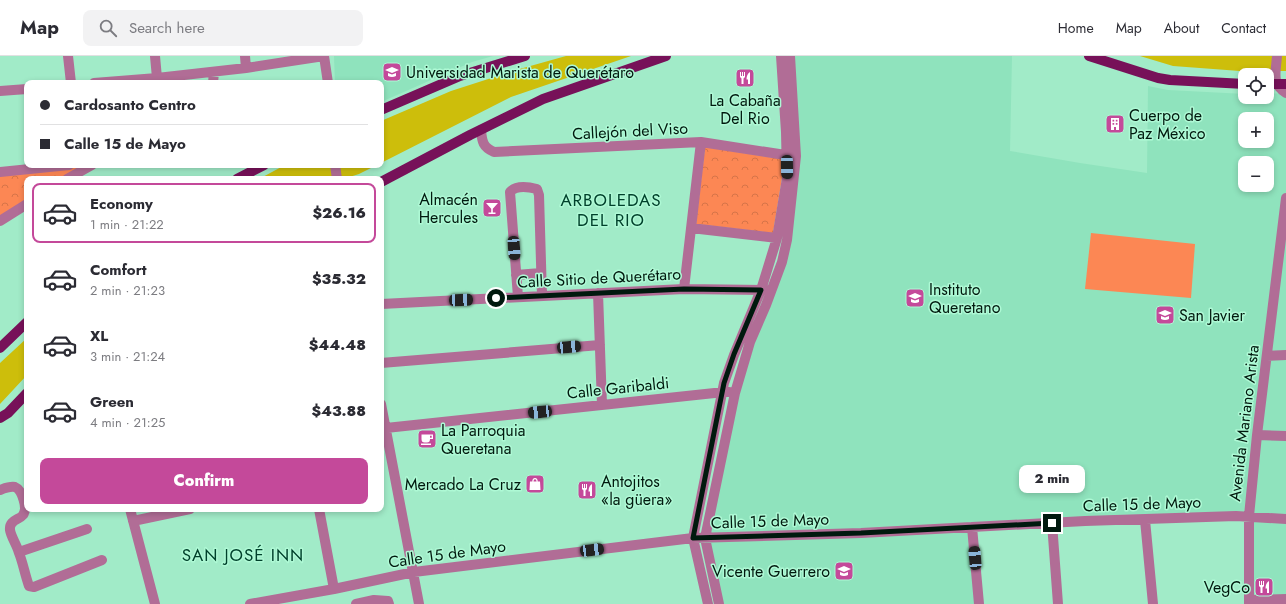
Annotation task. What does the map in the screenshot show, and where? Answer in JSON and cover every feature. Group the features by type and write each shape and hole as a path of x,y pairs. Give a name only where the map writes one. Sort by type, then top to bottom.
{"main road":[{"path":"384,109 460,76 525,56"},
{"path":"384,180 542,99 666,56"},
{"path":"1089,56 1158,78 1238,84"},
{"path":"243,176 258,168"},
{"path":"0,348 24,325"},
{"path":"0,418 8,413 24,395"}],"street":[{"path":"68,56 71,80"},
{"path":"155,56 157,78"},
{"path":"245,56 246,68"},
{"path":"132,80 214,72 324,56 328,80"},
{"path":"708,604 693,538 724,392 724,383 734,354 761,290 777,238 791,155 786,132 780,56"},
{"path":"718,604 705,538 734,393 750,342 782,262 787,240 791,155 790,56"},
{"path":"1277,56 1275,72 1276,84 1286,93"},
{"path":"213,80 214,72"},
{"path":"0,91 24,89"},
{"name":"Callejón del Viso","path":"481,130 483,143 487,149 494,152 701,142 791,155"},
{"path":"684,289 701,142"},
{"path":"0,172 39,168"},
{"path":"72,176 87,168"},
{"path":"518,297 510,192 517,188 537,189 542,296"},
{"name":"Avenida Mariano Arista","path":"1249,602 1249,516 1267,356 1281,274 1286,198"},
{"path":"0,221 24,206"},
{"path":"691,228 777,238"},
{"path":"516,275 541,273"},
{"name":"Calle Sitio de Querétaro","path":"384,304 542,296 599,298 684,289 772,290"},
{"path":"599,298 602,405"},
{"path":"384,363 600,345"},
{"path":"1267,356 1286,355"},
{"name":"Calle Garibaldi","path":"386,428 724,392 734,393"},
{"path":"384,418 419,604"},
{"path":"1257,435 1286,436"},
{"path":"0,490 9,487 20,490 24,504"},
{"path":"24,512 23,515 12,523 10,531 19,552 28,586 31,587 102,560"},
{"path":"131,512 155,604"},
{"path":"133,521 176,512"},
{"path":"320,512 334,589"},
{"name":"Calle 15 de Mayo","path":"250,604 289,601 334,589 414,572 693,538 861,533 1052,523 1249,516 1286,519"},
{"path":"1145,520 1153,604"},
{"path":"1052,523 1058,604"},
{"path":"972,527 979,604"},
{"path":"19,552 87,529"},
{"path":"1249,602 1286,599"},
{"path":"356,604 374,600 388,601 389,604"}],"shaded area":[{"name":"Universidad Marista de Querétaro","path":"334,56 493,56 472,62 384,101 384,80 335,80"},
{"path":"566,56 631,56 511,97 384,161 384,120 451,91"},
{"path":"790,56 1012,56 1010,151 1147,173 1148,86 1168,90 1238,94 1238,104 1274,104 1274,94 1286,93 1286,604 1249,604 1249,517 972,527 979,604 719,604 705,538 735,393 782,262"},
{"path":"1140,56 1286,56 1286,71 1274,71 1274,68 1238,68 1238,71 1173,66"},
{"path":"279,168 371,168 353,176 265,176"},
{"path":"24,341 24,378 0,404 0,363"}],"green space":[{"path":"705,147 782,159 782,178 773,233 696,224"},
{"path":"61,168 80,168 68,176 24,176 24,203 0,217 0,176"},
{"path":"1091,233 1195,244 1191,298 1085,289"}],"place":[{"name":"Universidad Marista de Querétaro","path":"392,72"},
{"name":"La Cabaña Del Rio","path":"745,78"},
{"name":"Cuerpo de Paz México","path":"1115,124"},
{"name":"Almacén Hercules","path":"492,208"},
{"name":"Instituto Queretano","path":"915,298"},
{"name":"San Javier","path":"1165,315"},
{"name":"La Parroquia Queretana","path":"427,439"},
{"name":"Mercado La Cruz","path":"535,484"},
{"name":"Antojitos «la güera»","path":"587,490"},
{"name":"Vicente Guerrero","path":"844,571"},
{"name":"VegCo","path":"1264,587"}],"district":[{"name":"ARBOLEDAS DEL RIO","path":"611,210"},
{"name":"SAN JOSÉ INN","path":"243,555"}],"route":[{"path":"496,298 684,289 761,290 734,354 724,383 724,392 693,538 861,533 1052,523"}]}
